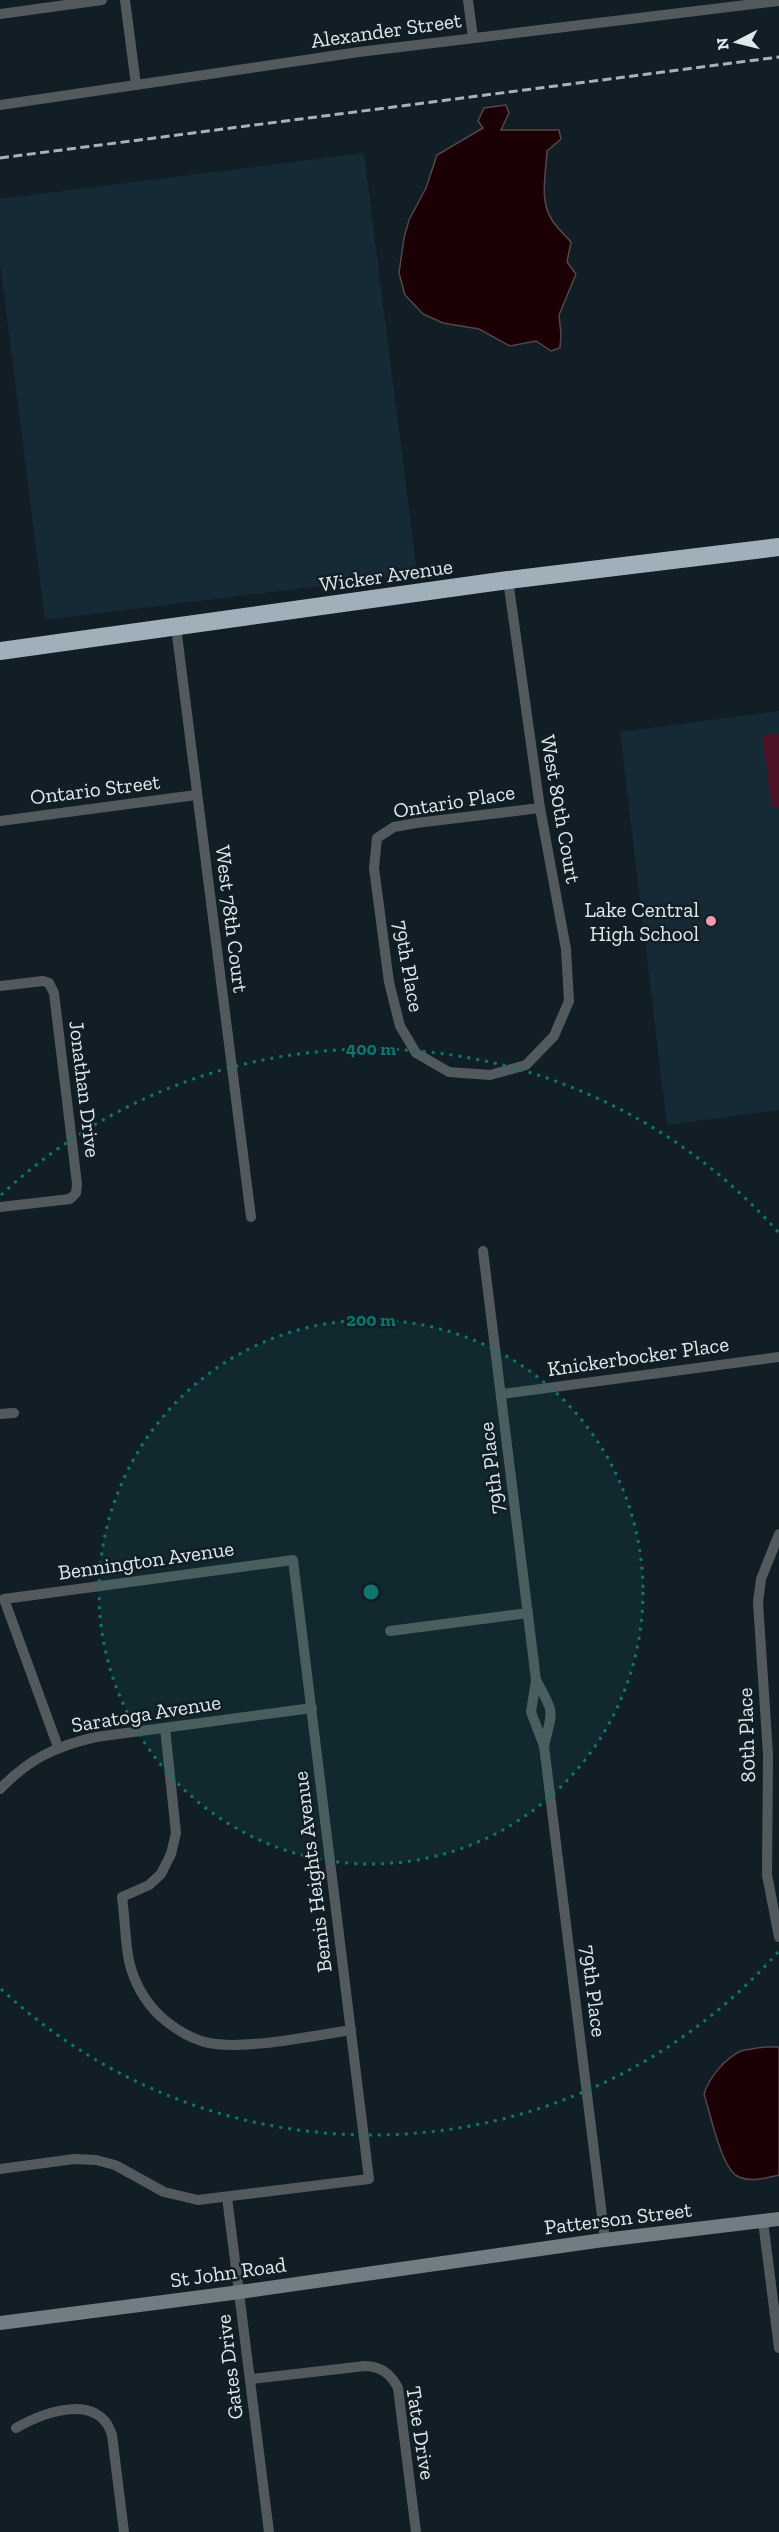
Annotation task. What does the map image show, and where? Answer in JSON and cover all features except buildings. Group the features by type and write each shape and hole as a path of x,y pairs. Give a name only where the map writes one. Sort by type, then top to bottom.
{"highway":[{"name":"Wicker Avenue","path":"0,651 508,580 779,547"}],"street":[{"path":"0,14 102,0"},
{"path":"125,0 136,86"},
{"path":"468,0 473,38"},
{"name":"Alexander Street","path":"0,105 359,52 702,6 779,1"},
{"name":"West 80th Court","path":"490,1075 526,1065 554,1036 569,1001 566,949 540,808 508,580"},
{"name":"West 78th Court","path":"176,627 250,1217"},
{"name":"Ontario Street","path":"0,821 196,795"},
{"name":"Ontario Place","path":"377,838 394,827 540,808"},
{"name":"79th Place","path":"377,838 374,868 389,982 400,1026 416,1053 449,1072 490,1075"},
{"name":"Jonathan Drive","path":"0,986 43,981 49,983 54,993 77,1184 76,1193 70,1198 0,1207"},
{"name":"79th Place","path":"483,1251 536,1680 531,1712 535,1728 544,1746 605,2240"},
{"name":"Knickerbocker Place","path":"502,1394 779,1357"},
{"path":"0,1414 14,1413"},
{"name":"80th Place","path":"779,1534 761,1579 758,1602 768,1755 767,1875 779,1938"},
{"name":"Bennington Avenue","path":"58,1747 4,1599 293,1560"},
{"name":"Bemis Heights Avenue","path":"227,2197 369,2179 293,1560"},
{"path":"390,1631 528,1613"},
{"name":"79th Place","path":"536,1680 551,1707 552,1719 544,1746"},
{"name":"Saratoga Avenue","path":"0,1789 18,1770 58,1747 96,1737 312,1708"},
{"path":"165,1728 176,1833 171,1854 161,1874 148,1885 122,1897 129,1962 139,1988 147,2001 172,2026 189,2037 209,2043 236,2045 351,2031"},
{"path":"0,2169 74,2159 96,2160 115,2166 164,2192 179,2197 198,2200 227,2197"},
{"name":"Gates Drive","path":"227,2197 269,2532"},
{"name":"Patterson Street","path":"462,2260 779,2219"},
{"path":"763,2221 779,2348"},
{"name":"St John Road","path":"0,2323 462,2260"},
{"name":"Tate Drive","path":"250,2379 365,2366 376,2366 387,2372 398,2388 416,2532"},
{"path":"16,2428 39,2415 69,2410 84,2409 103,2417 112,2435 123,2532"}],"shaded area":[{"path":"506,105 509,113 501,130 559,130 561,139 547,151 544,195 552,220 571,242 567,262 576,274 559,315 560,348 551,351 536,341 510,346 479,329 443,323 423,314 405,295 399,273 409,220 426,188 437,155 483,128 478,121 484,108"},
{"path":"364,153 417,574 45,620 0,263 0,199"},
{"name":"Lake Central High School","path":"779,711 779,1110 667,1125 620,732"},
{"path":"779,733 779,807 772,808 762,735"},
{"path":"779,2047 779,2175 747,2179 737,2176 726,2162 704,2094 714,2075 729,2058 741,2051"}],"railway":[{"path":"0,158 779,57"}],"place":[{"name":"Lake Central High School","path":"711,921"}]}
